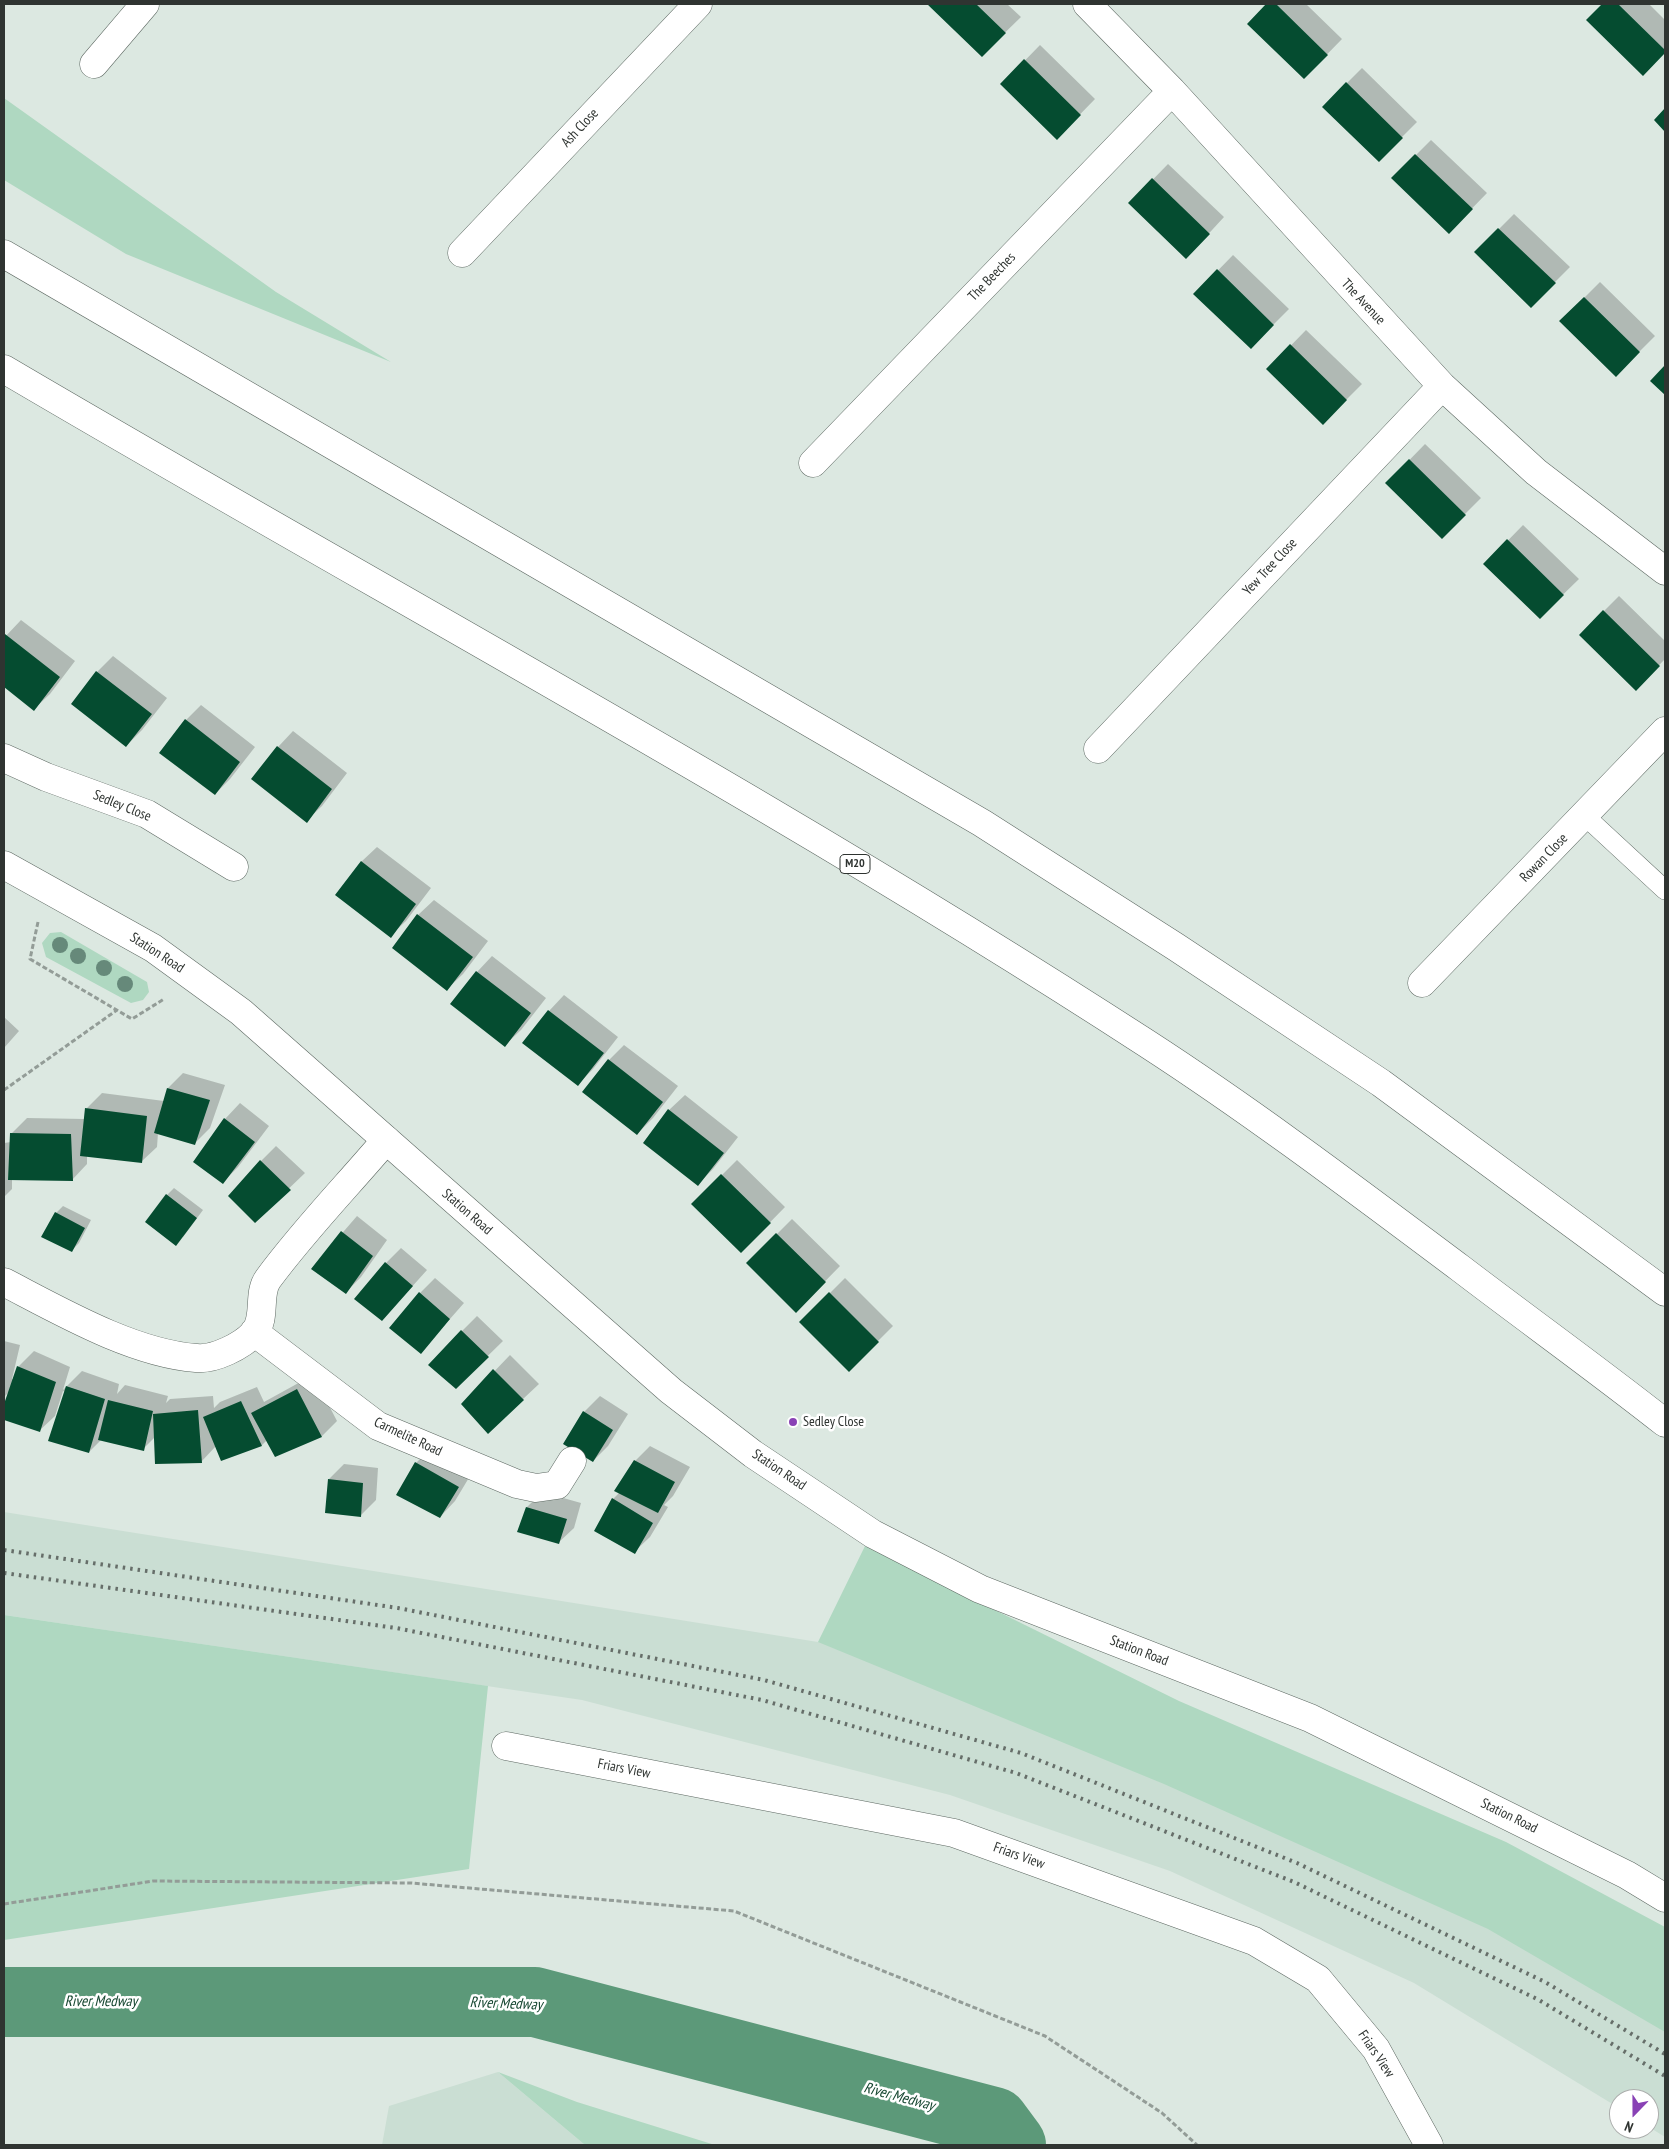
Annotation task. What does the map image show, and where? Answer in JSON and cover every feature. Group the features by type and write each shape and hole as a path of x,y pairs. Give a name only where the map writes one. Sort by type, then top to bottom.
{"main road":[{"path":"94,64 145,4"},
{"name":"Ash Close","path":"462,253 698,4"},
{"name":"The Avenue","path":"1087,4 1172,91 1442,386 1536,472 1665,571"},
{"name":"The Beeches","path":"813,463 1172,91"},
{"path":"4,254 982,823 1176,946 1381,1083 1665,1292"},
{"name":"M20","path":"4,369 592,707 1077,999 1150,1046 1326,1167 1665,1423"},
{"name":"Yew Tree Close","path":"1098,749 1442,386"},
{"name":"Rowan Close","path":"1422,983 1665,732"},
{"name":"Sedley Close","path":"4,758 46,777 147,814 234,867"},
{"name":"Station Road","path":"4,865 153,948 241,1012 671,1391 754,1454 873,1534 980,1589 1310,1718 1627,1875 1665,1898"},
{"path":"4,1282 66,1314 144,1347 198,1359 232,1350 254,1332 262,1314 266,1281 386,1140"},
{"name":"Carmelite Road","path":"254,1332 378,1426 517,1484 536,1488 557,1485 572,1462"},
{"name":"Friars View","path":"506,1746 954,1833 1254,1941 1318,1979 1376,2049 1429,2145"}],"lane":[{"path":"1585,816 1665,890"}],"path":[{"path":"46,888 30,959 132,1018 197,980"},
{"path":"4,1090 117,1010"},
{"path":"4,1904 153,1880 401,1883 734,1911 1045,2036 1162,2113 1197,2145"}],"shaded area":[{"path":"4,1512 818,1642 908,1605 1665,1938 1665,2137 1659,2133 1659,2089 1609,2089 1609,2102 1414,1983 1170,1871 950,1795 582,1700 4,1615"},
{"path":"498,2072 585,2145 382,2145 389,2106"}],"green space":[{"path":"4,98 276,292 391,362 126,254 4,180"},
{"path":"61,932 147,982 149,992 143,1000 131,1003 46,957 42,943 50,933"},
{"path":"865,1546 1179,1701 1506,1842 1665,1927 1665,2032 1488,1929 1164,1784 818,1642"},
{"path":"4,1615 488,1686 469,1869 4,1940"},
{"path":"498,2072 577,2102 715,2145 585,2145"}],"building":[{"path":"927,4 976,4 1006,33 982,57"},
{"path":"1266,4 1276,4 1328,55 1304,79 1247,24"},
{"path":"1602,4 1618,4 1665,50 1665,53 1643,76 1586,20"},
{"path":"1024,59 1081,115 1057,140 1000,84"},
{"path":"1346,82 1403,138 1379,162 1322,107"},
{"path":"1665,108 1665,132 1654,120"},
{"path":"1415,154 1473,209 1449,234 1391,178"},
{"path":"1152,178 1210,234 1186,259 1128,203"},
{"path":"1498,228 1556,283 1531,308 1474,252"},
{"path":"1217,269 1274,325 1251,349 1193,294"},
{"path":"1584,297 1640,352 1616,377 1559,321"},
{"path":"1290,344 1347,400 1323,425 1266,369"},
{"path":"1665,365 1665,395 1650,381"},
{"path":"1409,459 1466,515 1442,539 1385,483"},
{"path":"1507,539 1564,595 1540,619 1483,564"},
{"path":"1603,610 1660,666 1636,691 1579,635"},
{"path":"5,634 60,677 34,711 4,687"},
{"path":"96,671 152,714 126,747 71,704"},
{"path":"185,719 240,762 215,795 159,753"},
{"path":"277,746 332,789 307,823 251,779"},
{"path":"361,861 416,904 391,938 335,895"},
{"path":"417,914 473,957 447,991 392,948"},
{"path":"476,971 531,1013 505,1047 450,1004"},
{"path":"548,1010 604,1053 578,1086 522,1043"},
{"path":"608,1059 663,1102 637,1135 582,1092"},
{"path":"167,1088 210,1100 195,1145 154,1133"},
{"path":"85,1108 147,1116 142,1163 80,1156"},
{"path":"668,1109 724,1153 698,1186 643,1143"},
{"path":"224,1118 255,1142 223,1184 193,1162"},
{"path":"10,1133 71,1134 73,1181 8,1180"},
{"path":"260,1160 291,1190 255,1223 228,1196"},
{"path":"721,1174 771,1223 741,1253 691,1204"},
{"path":"166,1194 197,1218 176,1246 145,1222"},
{"path":"55,1212 85,1228 72,1252 41,1237"},
{"path":"341,1231 373,1256 346,1294 311,1269"},
{"path":"776,1233 826,1282 796,1313 746,1263"},
{"path":"385,1262 413,1286 382,1321 354,1299"},
{"path":"419,1292 450,1319 421,1354 389,1328"},
{"path":"829,1292 879,1342 849,1372 799,1322"},
{"path":"461,1330 489,1357 456,1389 428,1365"},
{"path":"17,1366 56,1382 40,1432 4,1420 4,1404"},
{"path":"493,1369 524,1400 488,1434 461,1404"},
{"path":"66,1386 105,1399 89,1453 48,1441"},
{"path":"297,1389 322,1437 275,1457 251,1413"},
{"path":"108,1400 153,1411 144,1451 98,1440"},
{"path":"241,1401 262,1446 221,1461 203,1417"},
{"path":"198,1410 202,1463 155,1464 153,1414"},
{"path":"583,1411 613,1430 593,1462 563,1444"},
{"path":"634,1460 675,1482 658,1513 614,1491"},
{"path":"415,1462 459,1487 440,1518 396,1495"},
{"path":"328,1479 363,1483 361,1517 325,1513"},
{"path":"612,1498 653,1523 635,1554 594,1531"},
{"path":"526,1507 567,1519 559,1544 517,1532"}],"waterway":[{"name":"River Medway","path":"4,2002 535,2002 994,2122 1011,2145"}],"railway":[{"path":"4,1550 398,1608 764,1680 1021,1753 1297,1863 1545,1982 1665,2054"},
{"path":"4,1573 396,1628 762,1700 1016,1773 1294,1882 1539,2000 1665,2076"}],"place":[{"name":"Sedley Close","path":"793,1422"}]}
